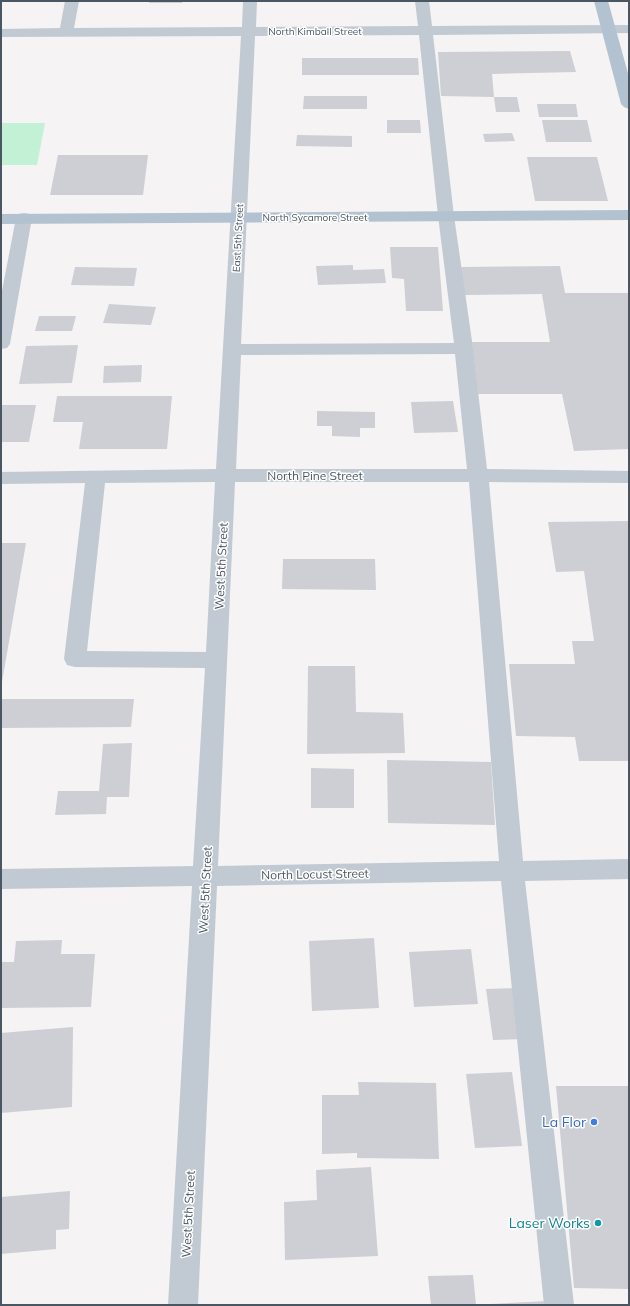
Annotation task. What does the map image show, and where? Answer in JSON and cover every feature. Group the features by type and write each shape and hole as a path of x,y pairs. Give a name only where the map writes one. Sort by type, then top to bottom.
{"main road":[{"path":"601,1 626,85 629,104"},
{"name":"North Sycamore Street","path":"1,219 629,215"}],"street":[{"path":"66,32 72,1"},
{"name":"East 5th Street","path":"226,475 250,1"},
{"path":"422,1 446,216 464,348 478,475 512,871 559,1305"},
{"name":"North Kimball Street","path":"1,32 629,29"},
{"path":"1,344 24,218"},
{"path":"232,350 464,348"},
{"name":"North Pine Street","path":"1,478 226,475 478,475 629,477"},
{"name":"West 5th Street","path":"183,1305 226,475"},
{"path":"96,476 75,660 216,660"},
{"name":"North Locust Street","path":"1,879 629,869"}],"green space":[{"path":"1,123 45,123 37,165 1,165"}],"building":[{"path":"149,1 183,1 182,3 149,3"},
{"path":"570,51 576,72 492,74 494,97 441,96 438,52"},
{"path":"302,58 418,58 419,75 302,75"},
{"path":"304,96 367,96 367,109 303,109"},
{"path":"494,97 517,97 520,112 496,112"},
{"path":"537,104 576,104 578,117 539,117"},
{"path":"387,120 420,120 421,133 387,133"},
{"path":"542,120 587,120 592,142 546,142"},
{"path":"512,133 515,141 485,142 483,134"},
{"path":"297,135 352,136 352,147 296,146"},
{"path":"58,155 148,155 143,195 50,195"},
{"path":"527,157 597,157 608,201 535,201"},
{"path":"390,247 438,247 443,311 406,311 404,279 392,278"},
{"path":"353,265 353,270 384,269 386,283 318,285 316,266"},
{"path":"560,266 565,293 628,293 629,449 574,451 562,394 478,394 472,342 550,342 542,294 464,295 461,267"},
{"path":"75,267 137,268 134,286 71,285"},
{"path":"109,304 156,307 151,325 103,323"},
{"path":"39,316 76,316 72,331 35,331"},
{"path":"78,345 72,383 19,384 26,346"},
{"path":"142,365 141,382 103,383 104,366"},
{"path":"57,396 172,396 167,449 79,449 83,422 53,422"},
{"path":"453,401 458,432 414,433 411,402"},
{"path":"1,405 36,405 29,442 1,442"},
{"path":"317,411 375,412 375,428 360,428 360,437 332,436 332,426 317,426"},
{"path":"629,521 629,761 579,761 575,737 516,736 509,664 575,664 572,641 594,641 584,571 556,572 548,522"},
{"path":"1,543 26,543 2,682 1,682"},
{"path":"283,559 375,559 376,590 282,589"},
{"path":"308,666 355,666 356,712 403,713 405,753 307,754"},
{"path":"1,699 134,699 131,727 1,728"},
{"path":"132,743 129,797 107,797 106,814 55,815 58,791 99,791 103,744"},
{"path":"387,760 491,762 495,825 388,823"},
{"path":"311,768 354,769 354,808 311,808"},
{"path":"374,938 379,1008 312,1011 309,941"},
{"path":"62,940 61,954 95,954 91,1007 1,1008 1,962 14,962 16,941"},
{"path":"471,949 478,1004 414,1007 409,952"},
{"path":"518,988 525,1039 493,1040 486,989"},
{"path":"73,1027 72,1107 1,1113 1,1033"},
{"path":"512,1072 522,1146 475,1148 466,1074"},
{"path":"358,1082 436,1083 439,1159 357,1158 357,1153 322,1154 322,1095 359,1095"},
{"name":"Laser Works","path":"556,1086 629,1086 629,1289 574,1288"},
{"path":"371,1167 378,1256 285,1260 284,1202 317,1200 316,1170"},
{"path":"70,1191 69,1229 56,1230 56,1249 1,1254 1,1197"},
{"path":"473,1275 476,1305 431,1305 428,1276"},
{"path":"548,1301 548,1305 491,1305 491,1304"}],"place":[{"name":"La Flor","path":"594,1122"},
{"name":"Laser Works","path":"598,1223"}]}
